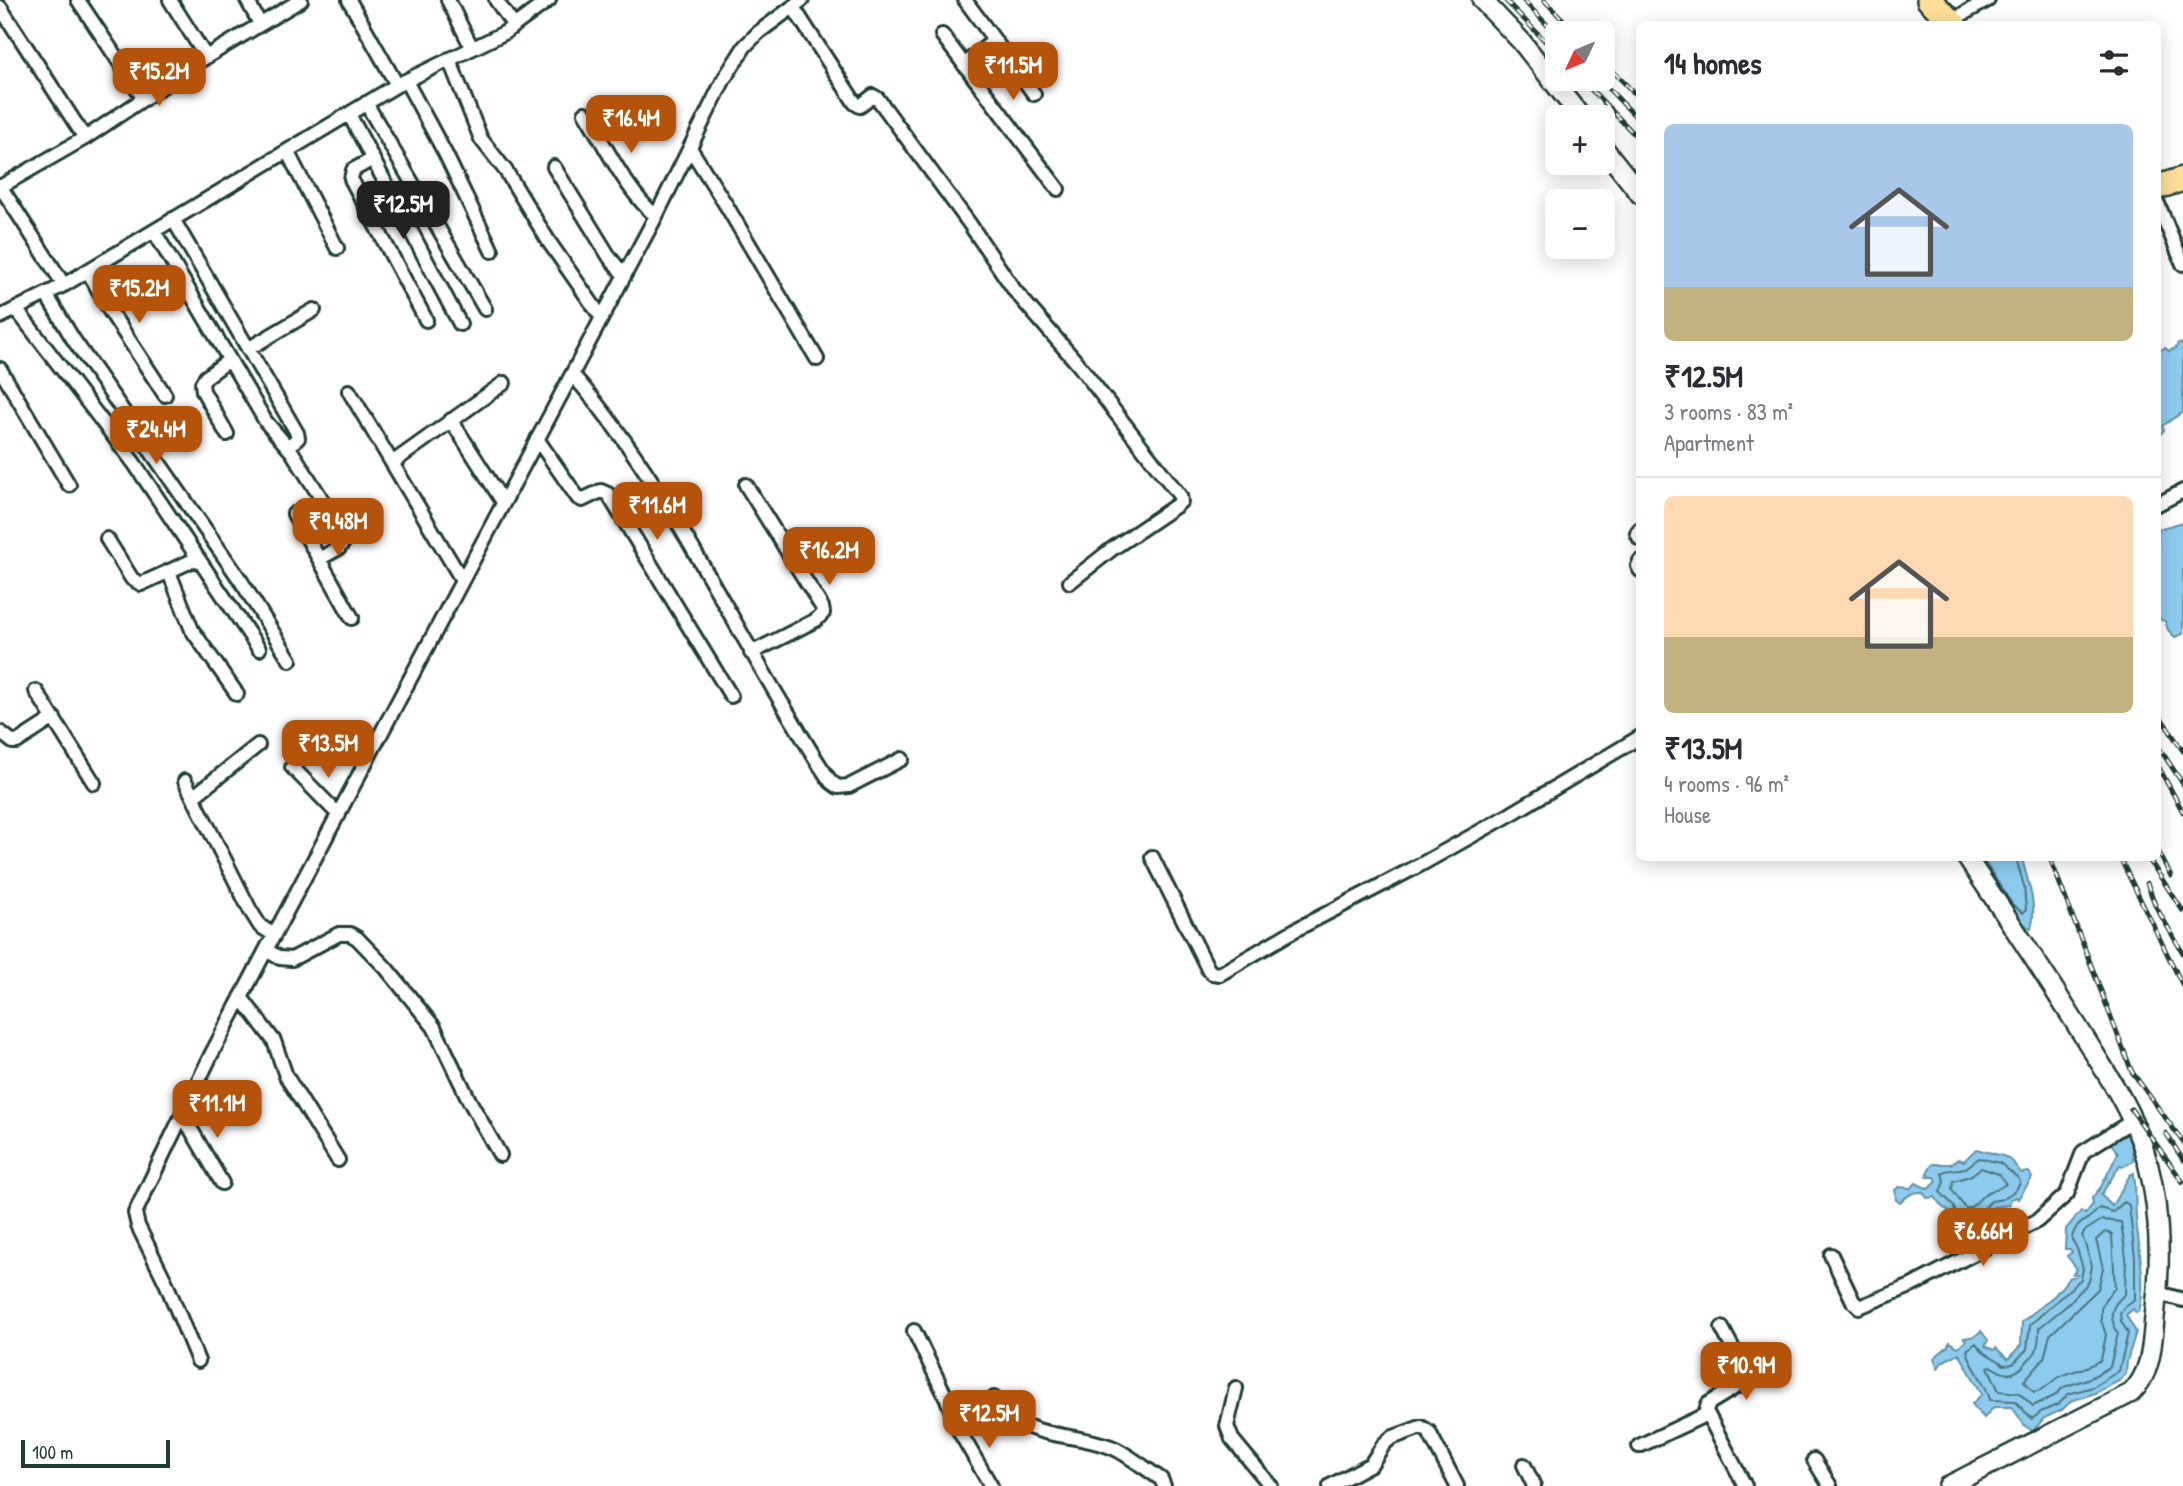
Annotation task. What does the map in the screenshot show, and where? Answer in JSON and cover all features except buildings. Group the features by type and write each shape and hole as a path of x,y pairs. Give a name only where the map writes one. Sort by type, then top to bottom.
{"highway":[{"path":"1929,0 1960,16"},
{"path":"2161,186 2183,179"}],"street":[{"path":"78,0 144,99"},
{"path":"170,0 206,57"},
{"path":"247,0 260,24"},
{"path":"64,285 0,187 85,138 206,57 301,0"},
{"path":"349,0 446,155 492,251"},
{"path":"447,0 472,48"},
{"path":"496,0 514,26"},
{"path":"0,317 88,271 366,103 514,26 549,0"},
{"path":"965,0 1034,94"},
{"path":"1482,0 1521,41 1572,105"},
{"path":"1960,16 1988,0"},
{"path":"198,1361 166,1283 138,1226 135,1213 138,1203 161,1162 241,997 656,216 724,79 745,47 759,32 797,4 855,103 860,106 872,96 877,99 1016,290 1078,364 1180,496 1181,501 1177,505 1112,549 1070,582"},
{"path":"0,7 85,138"},
{"path":"942,35 1058,189"},
{"path":"964,65 993,41"},
{"path":"449,59 481,139 506,172 549,243 602,318"},
{"path":"366,103 485,309"},
{"path":"585,113 636,195 656,216"},
{"path":"349,114 460,324"},
{"path":"695,136 733,215 817,359"},
{"path":"287,151 337,247"},
{"path":"373,159 353,170 351,179 426,320"},
{"path":"1615,162 1636,189"},
{"path":"554,167 610,258 624,275"},
{"path":"2161,211 2183,264"},
{"path":"173,219 298,435 288,447"},
{"path":"154,231 265,422 288,447 345,537 342,545 319,559"},
{"path":"88,271 110,311 164,395"},
{"path":"46,294 74,339 241,580 290,660"},
{"path":"16,309 134,463 258,649"},
{"path":"248,349 314,310"},
{"path":"227,434 203,391 202,383 229,360"},
{"path":"0,369 69,485"},
{"path":"572,374 601,407 640,464 751,653 835,786 849,786 902,759"},
{"path":"392,463 504,383"},
{"path":"349,391 462,580"},
{"path":"451,420 503,502"},
{"path":"537,439 580,499 601,491 608,494 731,696"},
{"path":"746,485 822,607 823,613 816,620 751,653"},
{"path":"2161,502 2183,491"},
{"path":"294,514 352,618"},
{"path":"107,539 132,579 138,583 145,583 198,558"},
{"path":"169,572 192,630 237,694"},
{"path":"36,691 94,783"},
{"path":"0,732 17,742 54,718"},
{"path":"1152,857 1208,969 1212,973 1220,974 1295,930 1500,820 1636,739"},
{"path":"193,797 258,744"},
{"path":"292,767 338,815"},
{"path":"185,781 250,910 260,926 274,935"},
{"path":"1948,1486 2124,1397 2137,1387 2146,1372 2150,1357 2158,1293 2156,1223 2150,1172 2132,1121 2109,1075 2038,962 1969,861"},
{"path":"266,950 280,958 292,960 339,934 350,934 357,938 386,968 434,1027 468,1100 500,1155"},
{"path":"241,997 274,1041 286,1076 338,1160"},
{"path":"182,1114 222,1184"},
{"path":"1830,1255 1857,1306 1865,1306 1900,1291 2037,1221 2067,1194 2083,1152 2132,1121"},
{"path":"2158,1293 2183,1300"},
{"path":"1722,1328 1749,1379 1708,1404 1705,1409 1745,1486"},
{"path":"914,1331 957,1426 991,1486"},
{"path":"1236,1388 1227,1426 1233,1439 1270,1486"},
{"path":"994,1398 1015,1421 1042,1433 1113,1447 1161,1479 1164,1486"},
{"path":"1639,1446 1707,1414"},
{"path":"1330,1486 1371,1464 1388,1441 1418,1427 1429,1432 1454,1480"},
{"path":"1814,1460 1830,1486"},
{"path":"1524,1465 1534,1486"}],"water":[{"path":"2178,343 2183,344 2183,412 2162,426 2164,430 2161,434 2161,350 2165,348 2169,351 2176,348"},
{"path":"2183,522 2183,634 2175,637 2168,630 2165,621 2161,620 2161,528"},
{"path":"1976,861 2023,861 2033,902 2031,929 2019,921"},
{"path":"2127,1131 2132,1143 2133,1161 2120,1165 2101,1195 2112,1206 2130,1175 2134,1173 2142,1290 2139,1311 2136,1313 2133,1309 2126,1315 2136,1332 2126,1374 2119,1381 2095,1393 2071,1401 2062,1410 2044,1418 2033,1431 2025,1426 2012,1407 1994,1407 1984,1418 1972,1404 1982,1394 1959,1353 1942,1362 1938,1368 1934,1358 1950,1342 1958,1347 1966,1341 1964,1338 1975,1336 1981,1331 1988,1340 1985,1346 1994,1350 1996,1348 2008,1359 2021,1345 2022,1322 2055,1295 2069,1278 2077,1275 2073,1274 2077,1269 2067,1256 2072,1252 2065,1249 2066,1229 2081,1211 2085,1214 2093,1204 2092,1198 2101,1187 2118,1153 2110,1142"},
{"path":"1976,1149 2003,1156 2012,1161 2021,1173 2029,1172 2032,1178 2018,1199 2011,1199 2009,1205 1994,1207 1985,1218 1959,1230 1949,1222 1948,1210 1942,1207 1935,1197 1927,1198 1923,1192 1919,1192 1910,1194 1900,1203 1896,1200 1895,1190 1899,1187 1911,1188 1916,1183 1928,1189 1937,1182 1935,1177 1926,1177 1929,1176 1927,1173 1933,1164 1951,1164 1958,1159 1964,1161"}],"railway":[{"path":"1505,0 1545,41"},
{"path":"1523,0 1545,23"},
{"path":"1544,0 1564,21"},
{"path":"1615,73 1636,95"},
{"path":"1593,91 1636,136"},
{"path":"1611,91 1636,117"},
{"path":"2161,718 2183,751"},
{"path":"2161,751 2183,784"},
{"path":"2161,772 2183,812"},
{"path":"2161,857 2171,876"},
{"path":"2051,861 2132,1072 2183,1142"},
{"path":"2121,861 2183,986"},
{"path":"2150,861 2183,911"},
{"path":"2147,883 2156,907 2183,953"},
{"path":"2131,1109 2183,1182"},
{"path":"2166,1133 2183,1160"}]}
